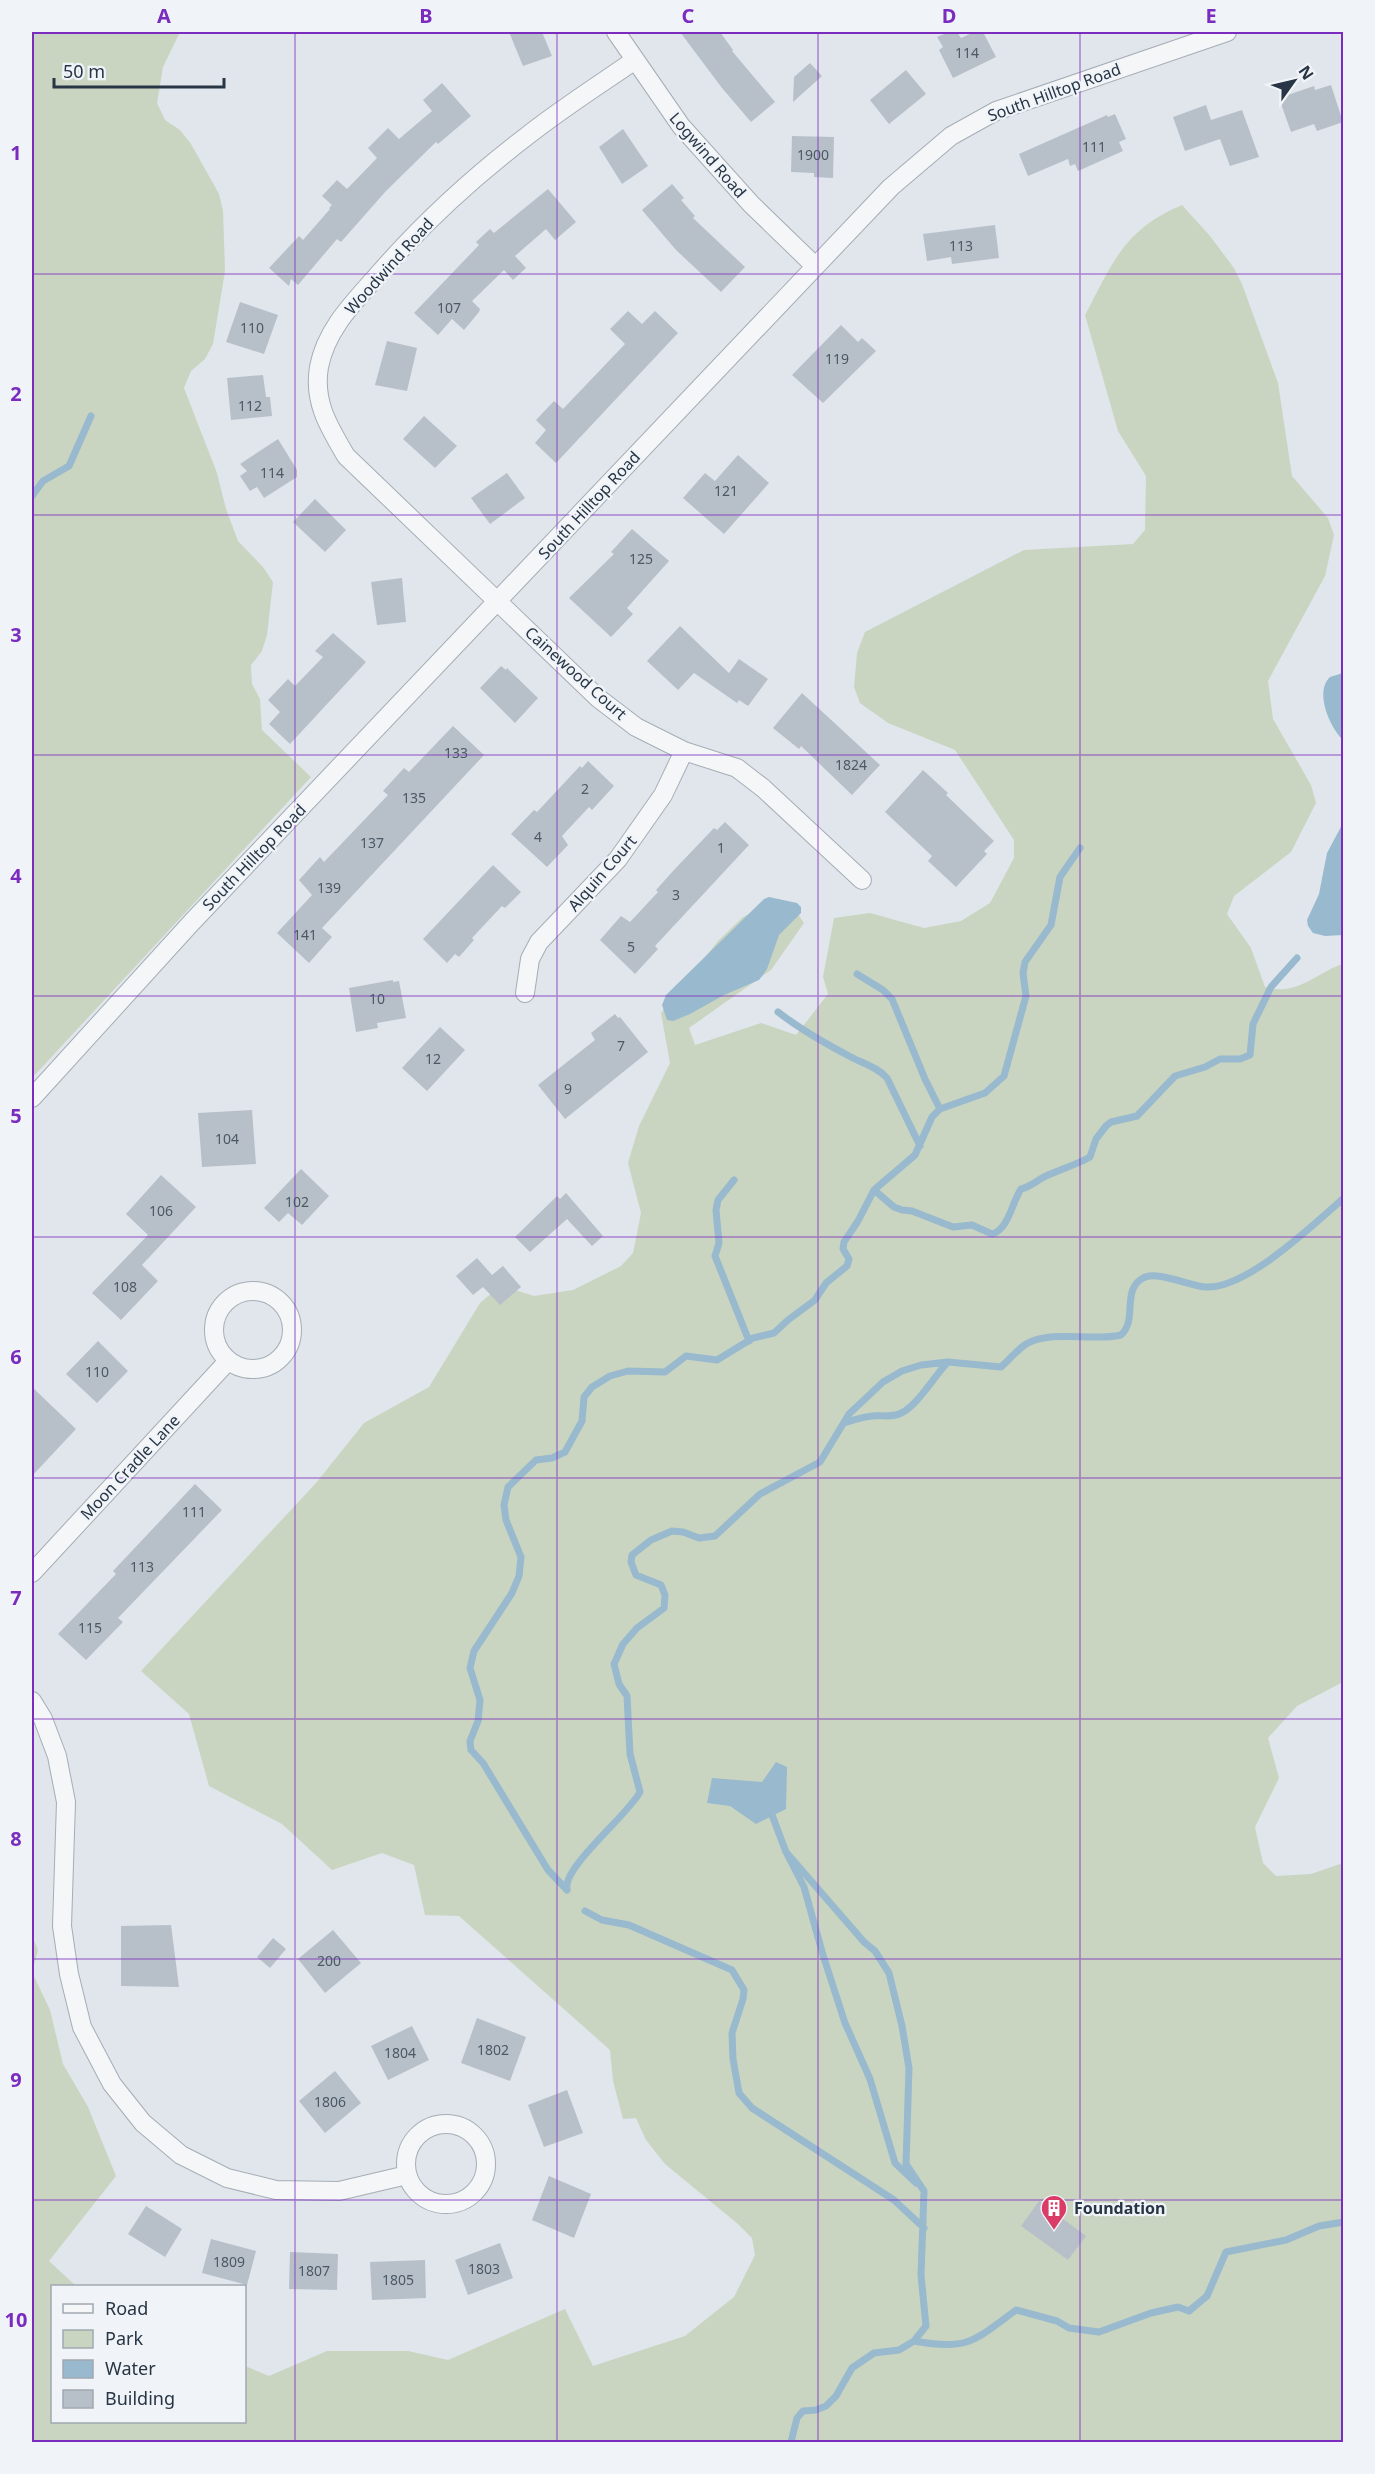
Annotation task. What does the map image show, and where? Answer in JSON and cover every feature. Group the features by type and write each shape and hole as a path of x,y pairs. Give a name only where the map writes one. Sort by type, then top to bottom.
{"street":[{"name":"Logwind Road","path":"616,32 681,126 712,164 814,266"},
{"name":"South Hilltop Road","path":"32,1098 192,922 891,187 951,136 972,123 1029,98 1227,32"},
{"name":"Woodwind Road","path":"498,601 346,456 318,400 319,368 327,341 345,312 399,251 441,209 528,134 635,60"},
{"name":"Cainewood Court","path":"498,601 598,698 636,726 684,751 736,768 763,788 862,880"},
{"name":"Alquin Court","path":"525,993 530,959 539,942 618,859 663,795 684,751"},
{"path":"243,1292 268,1293 279,1300 288,1311 292,1323 292,1337 283,1355 267,1368 254,1370 240,1368 228,1361 220,1352 214,1334 216,1316 223,1305 232,1297 243,1292"},
{"name":"Moon Cradle Lane","path":"32,1573 228,1361"},
{"path":"32,1701 43,1719 57,1756 66,1802 62,1926 69,1974 82,2027 112,2084 143,2123 181,2155 227,2178 276,2190 339,2191 407,2175"},
{"path":"452,2124 472,2134 480,2143 485,2156 484,2176 480,2185 463,2200 450,2204 424,2197 407,2175 406,2158 410,2145 428,2128 438,2125 452,2124"}],"green space":[{"path":"32,32 180,32 163,67 157,103 165,120 180,130 191,144 219,194 223,211 225,271 213,344 205,359 191,371 184,388 217,473 226,509 238,541 263,567 273,582 267,635 262,651 251,665 252,684 260,699 262,730 311,777 32,1078"},
{"path":"1182,205 1210,236 1234,268 1242,284 1278,383 1292,476 1328,518 1334,535 1325,576 1268,681 1273,719 1311,785 1316,803 1291,852 1234,896 1227,914 1251,948 1265,987 1293,988 1343,964 1343,1682 1297,1706 1268,1738 1279,1778 1255,1827 1263,1863 1276,1876 1311,1874 1343,1863 1343,2442 32,2442 32,1972 50,2010 63,2064 88,2107 116,2176 49,2261 75,2285 51,2285 51,2423 246,2423 246,2366 269,2376 327,2351 408,2351 448,2360 565,2309 593,2366 685,2336 734,2297 755,2255 752,2238 665,2164 646,2140 636,2118 623,2119 613,2081 610,2050 459,1916 425,1915 414,1865 382,1853 332,1870 282,1824 209,1786 189,1714 141,1671 316,1483 364,1423 429,1387 480,1303 493,1292 512,1289 534,1296 573,1290 621,1266 633,1253 641,1213 628,1163 639,1126 670,1063 661,1013 718,941 743,917 777,900 794,908 804,923 771,970 689,1028 695,1045 761,1023 796,1035 828,994 823,977 834,918 870,913 924,928 961,921 990,903 1014,858 1014,840 955,750 888,723 860,703 854,687 857,653 865,632 1024,550 1133,544 1145,530 1146,476 1118,431 1085,315 1112,264 1133,237 1146,225"},
{"path":"32,1936 38,1950 32,1972"}],"water":[{"path":"1344,673 1343,740 1329,719 1323,691 1330,677"},
{"path":"1343,823 1343,935 1325,936 1313,933 1307,920 1319,894 1327,853"},
{"path":"769,897 797,903 801,907 801,913 779,935 767,969 759,980 724,995 690,1014 673,1021 667,1020 662,1005 666,995 764,899"},
{"path":"776,1762 787,1767 786,1809 756,1824 730,1806 707,1803 712,1778 762,1782"}],"building":[{"path":"509,32 542,32 552,56 523,66"},
{"path":"680,32 720,32 732,51 775,102 751,122"},
{"path":"949,32 957,32 961,38 974,32 983,32 996,57 953,78 939,50 943,47 937,37"},
{"path":"810,63 822,76 793,102 794,77"},
{"path":"906,70 926,94 889,124 870,100"},
{"path":"442,83 471,116 438,144 436,142 386,191 341,242 337,239 298,285 291,279 289,286 269,268 299,236 303,240 330,209 332,205 322,196 337,180 347,189 377,158 368,148 388,128 399,139 432,111 423,100"},
{"path":"1331,85 1343,122 1317,131 1314,124 1291,132 1279,98 1314,86 1315,90"},
{"path":"1206,105 1211,120 1242,110 1259,157 1230,166 1220,139 1185,151 1173,117"},
{"path":"1115,114 1126,139 1119,142 1123,151 1078,171 1075,164 1070,166 1068,159 1028,176 1019,154 1107,115 1108,117"},
{"path":"623,129 648,166 622,184 599,147"},
{"path":"792,136 834,137 833,178 814,177 814,173 791,172"},
{"path":"672,184 684,198 681,200 695,216 693,218 745,267 721,292 676,250 642,210"},
{"path":"548,189 576,222 555,240 546,229 515,256 526,268 513,280 504,270 472,301 480,309 464,330 452,319 438,335 414,313 479,245 476,242 490,229 494,233"},
{"path":"995,225 999,258 952,264 951,257 927,261 923,234"},
{"path":"240,302 278,315 264,354 226,342"},
{"path":"628,311 642,324 655,311 678,333 556,463 535,443 546,430 536,420 554,401 563,409 625,344 610,329"},
{"path":"841,325 858,342 862,338 876,351 823,403 792,375"},
{"path":"387,341 417,348 407,391 375,385"},
{"path":"263,375 266,397 270,397 272,416 231,420 227,378"},
{"path":"424,416 457,446 435,468 403,439"},
{"path":"278,439 297,470 297,477 264,498 257,487 250,491 240,476 247,471 240,464"},
{"path":"738,455 769,483 724,534 683,498 705,473 715,481"},
{"path":"507,473 525,498 490,524 471,498"},
{"path":"315,499 346,530 325,552 293,522"},
{"path":"632,529 669,561 627,608 633,614 611,637 569,598 614,554 611,552"},
{"path":"402,578 406,622 377,625 371,582"},
{"path":"680,626 729,673 739,659 768,679 748,706 739,700 737,703 694,673 678,690 647,661"},
{"path":"333,633 366,662 290,744 269,724 280,712 268,700 288,679 295,686 323,657 315,651"},
{"path":"501,666 506,670 507,668 538,698 515,723 480,688"},
{"path":"802,693 880,765 852,795 801,746 799,749 773,728"},
{"path":"453,726 484,755 322,928 332,937 309,963 277,933 312,895 299,880 320,857 324,862 388,795 383,791 404,768 409,772"},
{"path":"588,761 614,786 592,810 589,807 562,836 568,845 547,867 511,834 534,810 537,812 580,766 582,768"},
{"path":"923,770 994,841 984,851 987,854 956,887 928,861 932,856 885,812"},
{"path":"725,822 749,845 655,946 658,949 635,974 600,940 621,916 630,922 658,892 656,890 673,871 714,828 717,830"},
{"path":"493,865 521,892 505,908 502,906 472,938 474,940 459,957 455,954 447,963 423,939"},
{"path":"393,980 393,982 399,981 406,1018 377,1023 378,1028 356,1032 349,988"},
{"path":"615,1014 618,1018 620,1017 648,1052 565,1119 538,1085 595,1040 591,1033"},
{"path":"440,1027 465,1050 427,1091 402,1068"},
{"path":"252,1110 256,1164 202,1167 198,1113"},
{"path":"301,1169 329,1196 302,1225 288,1213 279,1222 264,1208"},
{"path":"161,1175 196,1207 142,1265 158,1281 121,1320 92,1293 148,1235 126,1214"},
{"path":"566,1193 603,1236 592,1246 567,1219 530,1252 515,1237 557,1196 560,1199"},
{"path":"477,1258 492,1275 503,1266 521,1287 500,1305 483,1287 473,1295 456,1276"},
{"path":"98,1341 128,1371 97,1403 66,1374"},
{"path":"32,1387 76,1429 32,1476"},
{"path":"195,1484 222,1510 118,1618 123,1622 86,1660 58,1634 116,1574 113,1571"},
{"path":"171,1925 179,1987 121,1986 121,1926"},
{"path":"333,1930 361,1963 325,1993 298,1959"},
{"path":"273,1938 286,1949 270,1968 257,1957"},
{"path":"477,2018 526,2037 510,2081 461,2063"},
{"path":"412,2026 429,2060 388,2080 371,2046"},
{"path":"335,2071 361,2103 325,2133 299,2101"},
{"path":"567,2090 583,2133 544,2147 528,2105"},
{"path":"549,2176 591,2194 574,2238 532,2220"},
{"name":"Foundation","path":"1039,2201 1086,2236 1068,2260 1021,2226"},
{"path":"146,2206 182,2229 165,2257 128,2234"},
{"path":"211,2239 256,2251 247,2285 202,2273"},
{"path":"500,2243 513,2278 468,2295 455,2260"},
{"path":"290,2252 338,2254 337,2290 289,2289"},
{"path":"425,2260 426,2298 372,2300 370,2262"}],"waterway":[{"path":"32,496 43,481 69,466 91,416"},
{"path":"567,1890 548,1870 483,1763 471,1750 470,1741 478,1721 480,1700 470,1668 474,1651 512,1593 519,1576 521,1557 506,1520 504,1505 508,1487 536,1460 552,1458 565,1452 582,1421 584,1397 592,1387 610,1376 628,1371 665,1372 686,1356 717,1360 753,1338 774,1333 815,1300 826,1283 847,1266 849,1259 843,1249 844,1242 874,1190 915,1155 932,1117 940,1109 985,1093 1004,1076 1026,996 1023,973 1025,962 1051,925 1060,877 1080,848"},
{"path":"874,1190 894,1207 912,1211 953,1227 972,1225 992,1234 998,1231 1006,1221 1021,1189 1090,1157 1096,1139 1106,1126 1111,1122 1137,1116 1175,1076 1205,1067 1220,1059 1240,1059 1250,1055 1253,1024 1271,987 1297,958"},
{"path":"857,974 883,990 892,999 940,1109"},
{"path":"778,1012 823,1042 883,1074 920,1146"},
{"path":"734,1180 718,1200 716,1210 719,1243 715,1256 749,1341"},
{"path":"567,1889 568,1880 575,1868 640,1792 630,1754 627,1696 619,1684 614,1664 623,1644 637,1628 664,1608 665,1595 661,1585 636,1575 631,1562 632,1555 651,1540 672,1531 699,1538 715,1536 760,1494 820,1462 849,1414 883,1382 902,1371 921,1365 948,1362 1001,1367 1026,1344 1048,1337 1121,1335 1129,1321 1133,1290 1136,1283 1143,1278 1164,1277 1206,1287 1222,1285 1241,1278 1279,1253 1344,1198"},
{"path":"844,1423 865,1417 893,1416 903,1412 917,1400 948,1362"},
{"path":"772,1815 786,1852 804,1887 845,2023 870,2079 895,2163 916,2183"},
{"path":"786,1852 864,1942 875,1951 889,1973 902,2026 909,2068 906,2164 924,2191 921,2275 926,2326 914,2341 899,2350 874,2353 852,2368 836,2396 826,2406 803,2411 797,2418 791,2442"},
{"path":"585,1911 602,1920 629,1925 732,1970 744,1990 732,2033 733,2059 739,2093 752,2108 894,2200 924,2228"},
{"path":"914,2341 947,2345 970,2341 1016,2310 1057,2321 1069,2328 1099,2332 1151,2313 1178,2307 1189,2311 1207,2296 1226,2252 1286,2240 1319,2226 1344,2222"}],"place":[{"name":"Foundation","path":"1054,2231"}]}
